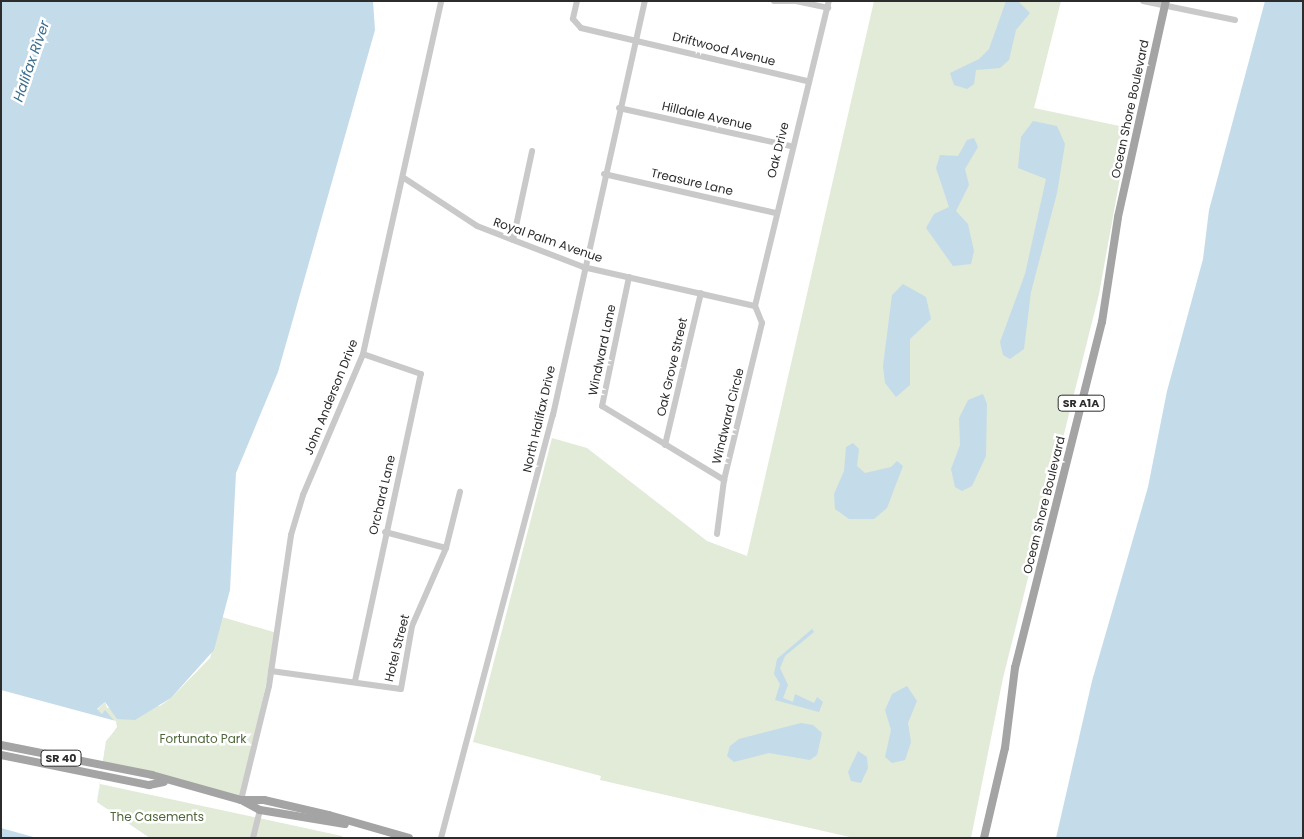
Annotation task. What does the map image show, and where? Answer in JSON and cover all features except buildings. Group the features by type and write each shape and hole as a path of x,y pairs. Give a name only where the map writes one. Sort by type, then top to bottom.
{"main road":[{"name":"Ocean Shore Boulevard","path":"984,838 1005,748 1015,668 1102,322 1118,217 1165,3"},
{"name":"SR 40","path":"1,745 120,770 241,800 264,800 409,838"},
{"name":"SR 40","path":"1,755 148,785 164,782"},
{"name":"SR 40","path":"241,800 260,810 328,824 348,823"},
{"path":"260,810 272,806 295,808"}],"street":[{"name":"John Anderson Drive","path":"241,800 271,671 291,534 303,495 363,354 404,178 441,1"},
{"name":"Driftwood Avenue","path":"577,1 573,19 577,26 807,81"},
{"name":"North Halifax Drive","path":"441,838 533,497 604,174 645,1"},
{"path":"774,1 795,1 828,5"},
{"path":"1143,1 1165,3 1235,20"},
{"name":"Oak Drive","path":"754,306 790,146 828,5"},
{"name":"Hilldale Avenue","path":"619,108 790,146"},
{"path":"513,240 532,151"},
{"name":"Treasure Lane","path":"604,174 775,213"},
{"name":"Royal Palm Avenue","path":"404,178 477,226 583,267 754,306"},
{"name":"Windward Lane","path":"629,277 602,406 665,446 724,480"},
{"name":"Oak Grove Street","path":"665,446 701,293"},
{"name":"Windward Circle","path":"716,534 724,480 762,323 754,306"},
{"name":"Orchard Lane","path":"355,681 384,532 421,374 363,354"},
{"name":"Hotel Street","path":"271,671 355,681 401,690 412,626 446,548 460,492"},
{"path":"384,532 446,548"},
{"path":"253,838 260,810"}],"green space":[{"path":"874,1 1061,1 1034,108 1129,128 1099,294 1003,678 971,838 854,838 600,780 601,776 473,742 552,438 587,448 707,541 747,556"},
{"name":"Fortunato Park","path":"222,617 277,633 241,800 101,766 106,741 115,730 105,711 102,714 97,710 105,702 107,708 160,706 171,698 210,658"},
{"name":"The Casements","path":"100,784 342,836 343,838 150,838 103,810 97,802"}],"water":[{"name":"Halifax River","path":"1,1 373,1 375,30 278,372 236,473 230,590 214,650 171,698 135,720 117,719 105,702 97,709 102,714 105,710 117,724 106,741 97,802 150,838 1,838"},
{"path":"1006,1 1018,1 1030,13 1016,30 1009,60 1000,68 976,70 974,84 967,89 954,85 950,73 979,59 989,49"},
{"path":"1265,1 1303,1 1303,838 1056,838 1092,681 1148,487 1167,391 1203,259 1209,210"},
{"path":"1033,121 1057,126 1065,144 1057,193 1031,292 1024,349 1010,359 1003,355 1000,342 1025,274 1046,179 1018,168 1021,137"},
{"path":"974,138 978,147 965,169 969,185 956,211 968,224 974,251 971,264 953,266 926,228 934,214 949,207 936,168 940,155 958,156 967,140"},
{"path":"903,284 926,297 931,319 910,339 910,385 896,397 885,383 883,366 892,295"},
{"path":"983,394 987,404 986,456 972,486 962,491 955,487 951,469 960,445 959,418 968,400"},
{"path":"853,443 859,449 857,466 865,473 891,467 897,461 903,466 887,508 874,519 849,519 835,509 834,494 844,471 846,447"},
{"path":"812,629 814,632 785,656 780,668 788,685 783,698 793,702 795,694 814,703 817,697 823,702 819,712 775,700 780,684 774,674 777,659"},
{"path":"907,686 917,701 908,723 911,742 905,760 892,763 885,757 891,730 885,710 892,694"},
{"path":"801,723 813,725 822,733 817,755 810,760 769,753 734,762 727,756 730,746 739,739"},
{"path":"858,751 867,757 868,768 861,783 851,781 848,772"}],"pier":[{"path":"1,690 116,721 117,727 106,741 97,802 150,838 37,838 1,828"}]}
